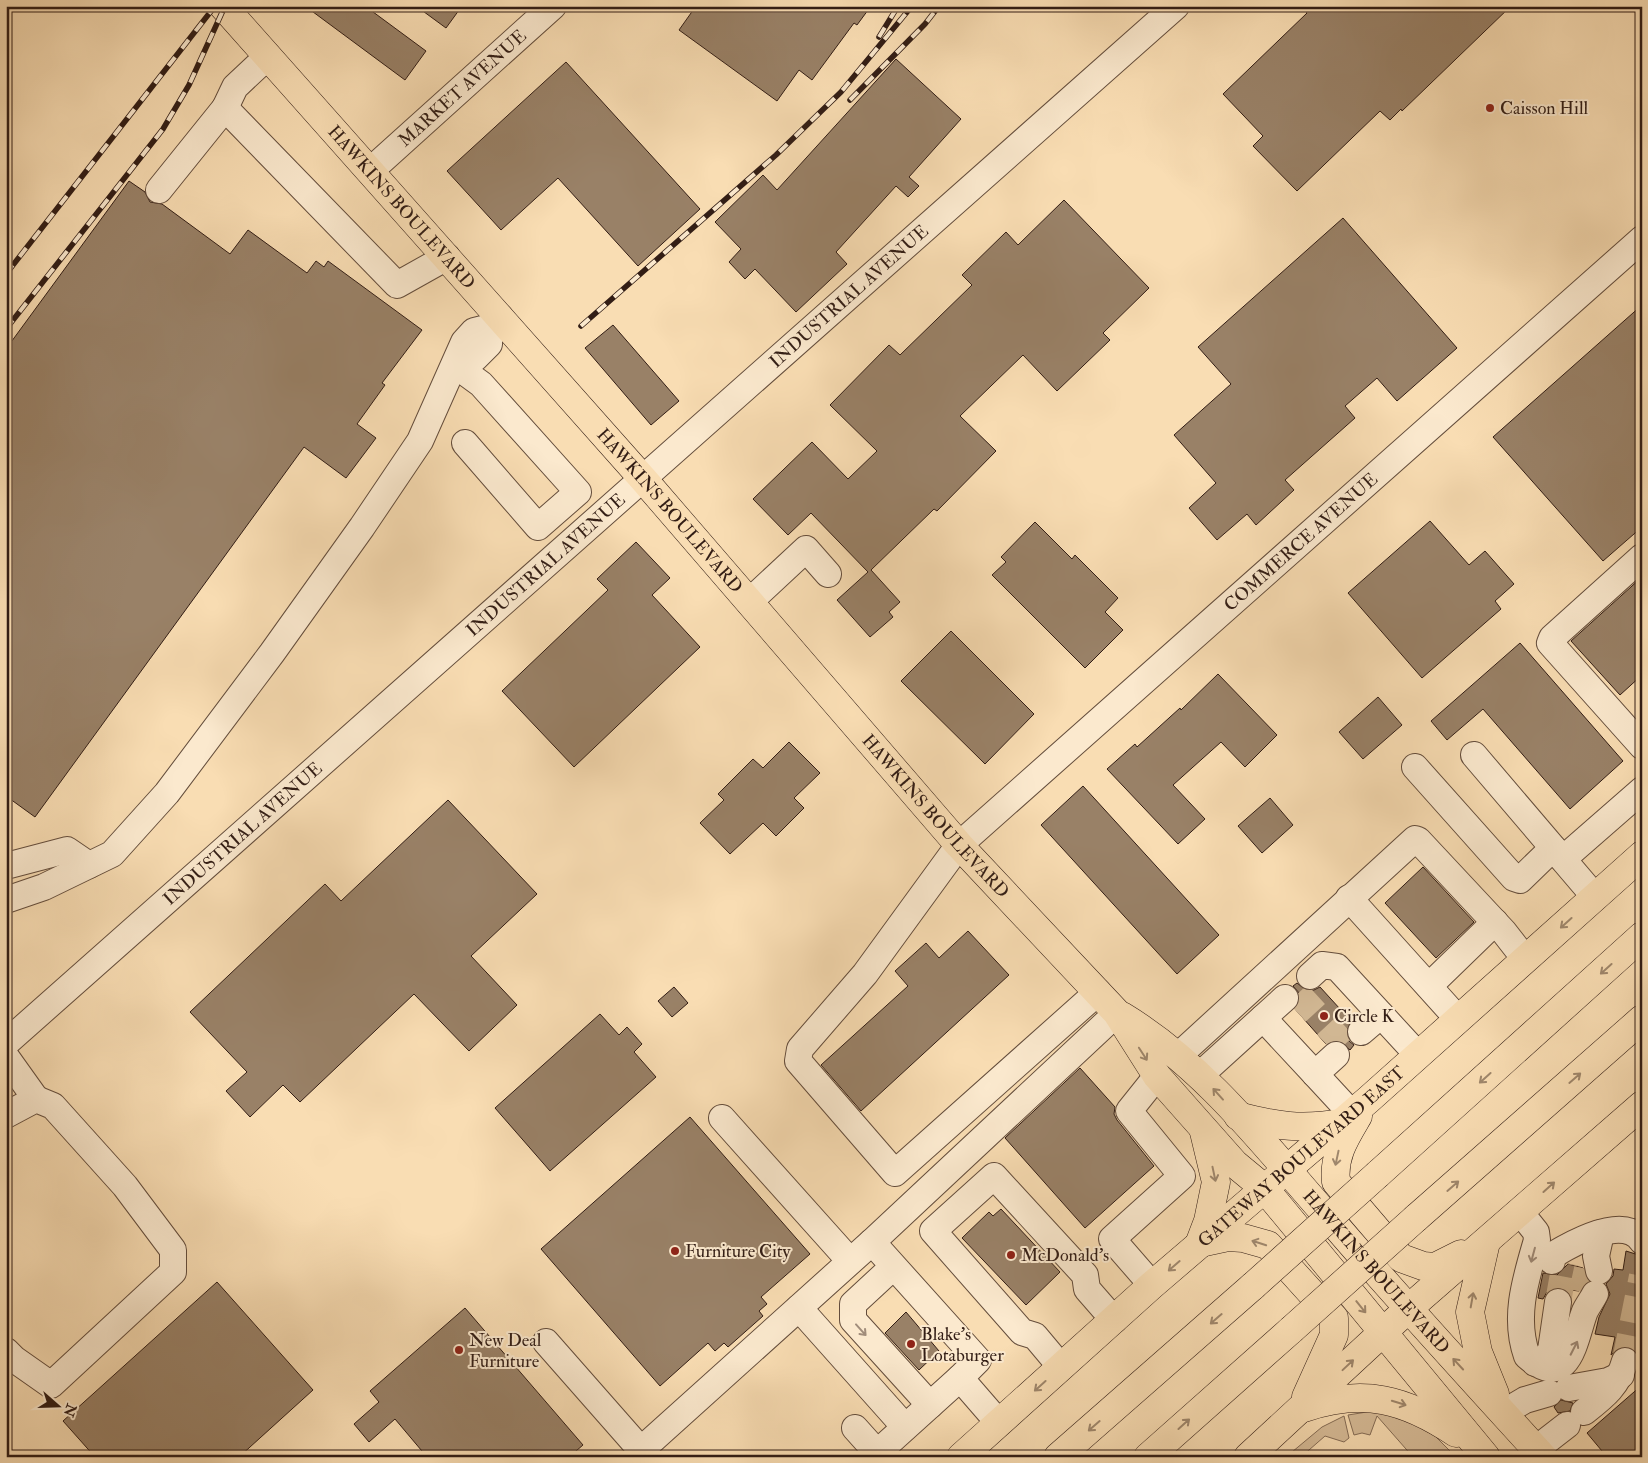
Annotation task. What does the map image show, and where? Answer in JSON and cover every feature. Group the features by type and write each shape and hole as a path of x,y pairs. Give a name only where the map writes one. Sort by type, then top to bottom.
{"main road":[{"name":"HAWKINS BOULEVARD","path":"223,6 447,258 495,322 644,480 959,845 1098,992 1116,1013 1157,1076 1235,1164 1264,1188 1382,1334 1486,1457"},
{"name":"GATEWAY BOULEVARD EAST","path":"961,1457 1152,1285 1418,1055 1642,855"},
{"path":"1058,1456 1378,1174 1642,936"},
{"name":"HAWKINS BOULEVARD","path":"1116,1013 1153,1034 1200,1075 1539,1453"},
{"path":"1148,1457 1642,1019"},
{"path":"1248,1457 1408,1309 1642,1104"},
{"path":"1238,1116 1277,1126 1298,1128 1353,1112"},
{"path":"1353,1112 1340,1145 1335,1171 1336,1182 1401,1258 1414,1264 1435,1267 1486,1242"},
{"path":"1200,1244 1208,1222 1216,1182 1207,1153 1203,1126"},
{"path":"1200,1244 1228,1237 1243,1238 1268,1246 1334,1318 1334,1334 1300,1410"},
{"path":"1486,1242 1470,1312 1478,1352 1503,1413"},
{"path":"1300,1410 1334,1400 1361,1397 1384,1399 1405,1404 1438,1421 1486,1457"}],"street":[{"name":"MARKET AVENUE","path":"370,171 553,6"},
{"name":"INDUSTRIAL AVENUE","path":"6,1043 644,480 1166,10"},
{"path":"159,190 225,108 234,87 268,56"},
{"path":"225,108 397,285 447,258"},
{"name":"COMMERCE AVENUE","path":"1098,992 896,1173 798,1061 800,1049 865,974 959,845 1641,241"},
{"path":"6,900 44,886 112,854 168,793 362,528 420,441 438,396 457,361 464,342 474,330 495,322"},
{"path":"457,361 481,384 578,492 538,527 465,443"},
{"path":"749,602 806,549 828,574"},
{"path":"1636,729 1550,643 1552,638 1642,557"},
{"path":"1474,755 1595,897"},
{"path":"1415,767 1514,878 1520,880 1642,790"},
{"path":"1178,1056 1411,841 1418,840 1495,922 1525,959"},
{"path":"6,866 67,850 89,865"},
{"path":"1349,898 1458,1019"},
{"path":"1429,986 1495,922"},
{"path":"1316,982 1322,965 1337,967 1418,1055"},
{"path":"1200,1075 1269,1024 1291,1005"},
{"path":"1356,1027 1375,1009"},
{"path":"546,1342 645,1453 1116,1013"},
{"path":"1269,1024 1353,1112"},
{"path":"1310,1068 1331,1049"},
{"path":"6,1057 36,1099 53,1106 125,1186 173,1250 173,1272 51,1385 14,1359 6,1351"},
{"path":"1152,1285 1112,1239 1182,1176 1129,1111 1157,1076"},
{"path":"6,1114 36,1099"},
{"path":"722,1118 850,1261"},
{"path":"933,1231 994,1176 1085,1275 1079,1296"},
{"path":"1061,1367 1043,1330 960,1239 963,1221 987,1200 1001,1202 1075,1286 1079,1296 1114,1320"},
{"path":"911,1206 1022,1332 1043,1330"},
{"path":"1520,1212 1536,1232 1536,1240 1523,1294 1520,1323 1527,1356 1535,1363 1546,1368 1554,1368 1564,1363 1576,1346 1583,1270 1628,1230 1642,1241"},
{"path":"855,1428 879,1455 905,1427 978,1360 872,1242"},
{"path":"893,1267 853,1304 853,1320 930,1405"},
{"path":"799,1308 905,1427"},
{"path":"1535,1363 1548,1356 1551,1350 1552,1309"},
{"path":"1503,1413 1526,1400 1559,1390 1608,1381 1623,1368 1608,1394 1576,1418 1539,1453"},
{"path":"960,1378 999,1423"}],"shaded area":[{"path":"1373,1411 1398,1415 1435,1436 1456,1457 1413,1457 1377,1416 1370,1435 1362,1433 1354,1435 1348,1415"},
{"path":"1344,1416 1349,1438 1344,1442 1325,1436 1301,1457 1286,1457 1322,1427"}],"building":[{"path":"305,6 365,6 426,51 405,80"},
{"path":"416,6 462,6 446,28"},
{"path":"696,6 871,6 857,25 854,23 812,80 799,70 777,101 679,30"},
{"path":"1301,6 1511,6 1402,111 1401,109 1390,120 1380,111 1297,191 1253,146 1263,136 1223,94 1307,13"},
{"path":"896,59 961,119 909,177 919,186 908,197 896,186 836,252 847,264 796,312 755,269 745,279 729,262 741,249 715,222 763,175 777,190"},
{"path":"566,62 700,209 638,266 558,178 501,230 447,171"},
{"path":"129,181 145,192 150,202 162,204 230,254 248,230 307,273 316,261 324,267 328,261 422,330 382,383 385,385 357,424 376,438 346,478 304,447 35,817 6,796 6,349"},
{"path":"1064,200 1149,288 1103,333 1110,340 1057,391 1023,355 960,416 996,451 937,511 934,509 871,570 900,602 889,612 893,617 870,637 837,600 868,572 811,513 788,535 753,499 812,442 848,479 877,451 830,405 889,345 900,355 972,285 962,275 1006,232 1018,245"},
{"path":"1343,218 1457,348 1397,401 1377,378 1345,406 1355,418 1285,480 1294,490 1256,525 1247,514 1217,540 1189,508 1216,483 1174,435 1231,384 1198,347"},
{"path":"1642,305 1642,527 1603,561 1493,437"},
{"path":"613,325 679,401 651,425 585,348"},
{"path":"1430,521 1469,565 1485,551 1514,584 1495,601 1501,609 1422,678 1348,593"},
{"path":"1035,522 1072,559 1075,555 1118,598 1105,612 1123,630 1085,668 992,575 1006,562 1001,557"},
{"path":"636,542 670,578 652,595 700,647 574,767 502,691 608,590 597,579"},
{"path":"1642,577 1642,675 1620,695 1571,641"},
{"path":"951,631 1034,714 985,764 901,681"},
{"path":"1520,643 1623,761 1570,809 1483,709 1447,740 1431,721"},
{"path":"1218,674 1277,735 1245,767 1221,742 1173,785 1205,819 1178,844 1107,769 1135,744 1137,747 1180,708 1181,710"},
{"path":"1378,697 1402,725 1363,759 1339,732"},
{"path":"789,742 820,773 794,798 804,808 776,836 763,823 730,854 700,823 724,800 718,794 753,759 763,768"},
{"path":"1083,786 1219,935 1177,974 1041,825"},
{"path":"1270,798 1293,825 1262,853 1238,826"},
{"path":"448,800 537,894 471,956 517,1005 469,1051 414,994 300,1102 283,1085 250,1117 226,1091 247,1072 190,1012 325,884 341,901"},
{"path":"1423,867 1474,922 1436,958 1385,903"},
{"path":"968,931 1009,975 861,1111 821,1065 908,986 895,971 926,943 939,958"},
{"name":"Circle K","path":"1297,983 1306,990 1314,990 1320,987 1351,1021 1346,1034 1349,1041 1354,1045 1350,1050 1340,1041 1332,1040 1326,1044 1295,1009 1299,1002 1300,994 1293,986"},
{"path":"674,987 688,1003 672,1017 658,1001"},
{"path":"600,1014 619,1035 627,1027 642,1044 634,1052 656,1077 550,1171 495,1108"},
{"path":"1080,1068 1115,1107 1114,1114 1117,1120 1154,1166 1085,1228 1005,1138"},
{"name":"Furniture City","path":"690,1117 810,1254 761,1297 767,1304 759,1311 763,1316 728,1347 724,1343 715,1351 708,1343 660,1386 541,1249"},
{"name":"McDonald's","path":"1001,1209 1060,1272 1026,1305 962,1238 989,1212 993,1216"},
{"path":"1626,1251 1642,1256 1642,1364 1639,1364 1637,1352 1629,1347 1622,1346 1611,1355 1615,1337 1595,1334 1599,1317 1610,1294 1606,1284 1613,1276 1614,1269 1623,1270"},
{"path":"1568,1264 1583,1268 1588,1281 1579,1291 1553,1288 1547,1292 1543,1299 1538,1298 1543,1273 1557,1275"},
{"path":"217,1282 313,1390 239,1457 95,1457 63,1421"},
{"name":"New Deal Furniture","path":"465,1308 583,1445 569,1457 427,1457 395,1419 369,1442 354,1424 379,1402 370,1391"},
{"name":"Blake's Lotaburger","path":"906,1312 939,1351 919,1370 885,1333"},
{"path":"1642,1385 1642,1451 1635,1457 1607,1457 1587,1433"},
{"path":"1561,1400 1573,1403 1570,1411 1558,1413 1554,1407"}],"tunnel":[{"path":"1297,1012 1322,989"},
{"path":"1326,1044 1351,1021"},
{"path":"1558,1302 1565,1263"},
{"path":"1582,1292 1587,1269"},
{"path":"1625,1361 1642,1276"}],"railway":[{"path":"6,274 215,6"},
{"path":"6,329 163,129 189,85 225,6"},
{"path":"879,37 898,6"},
{"path":"581,326 776,155 841,92 912,6"},
{"path":"850,100 925,24 939,6"}],"place":[{"name":"Caisson Hill","path":"1490,108"},
{"name":"Circle K","path":"1324,1016"},
{"name":"Furniture City","path":"675,1251"},
{"name":"McDonald's","path":"1011,1255"},
{"name":"Blake's Lotaburger","path":"911,1344"},
{"name":"New Deal Furniture","path":"459,1350"}]}
